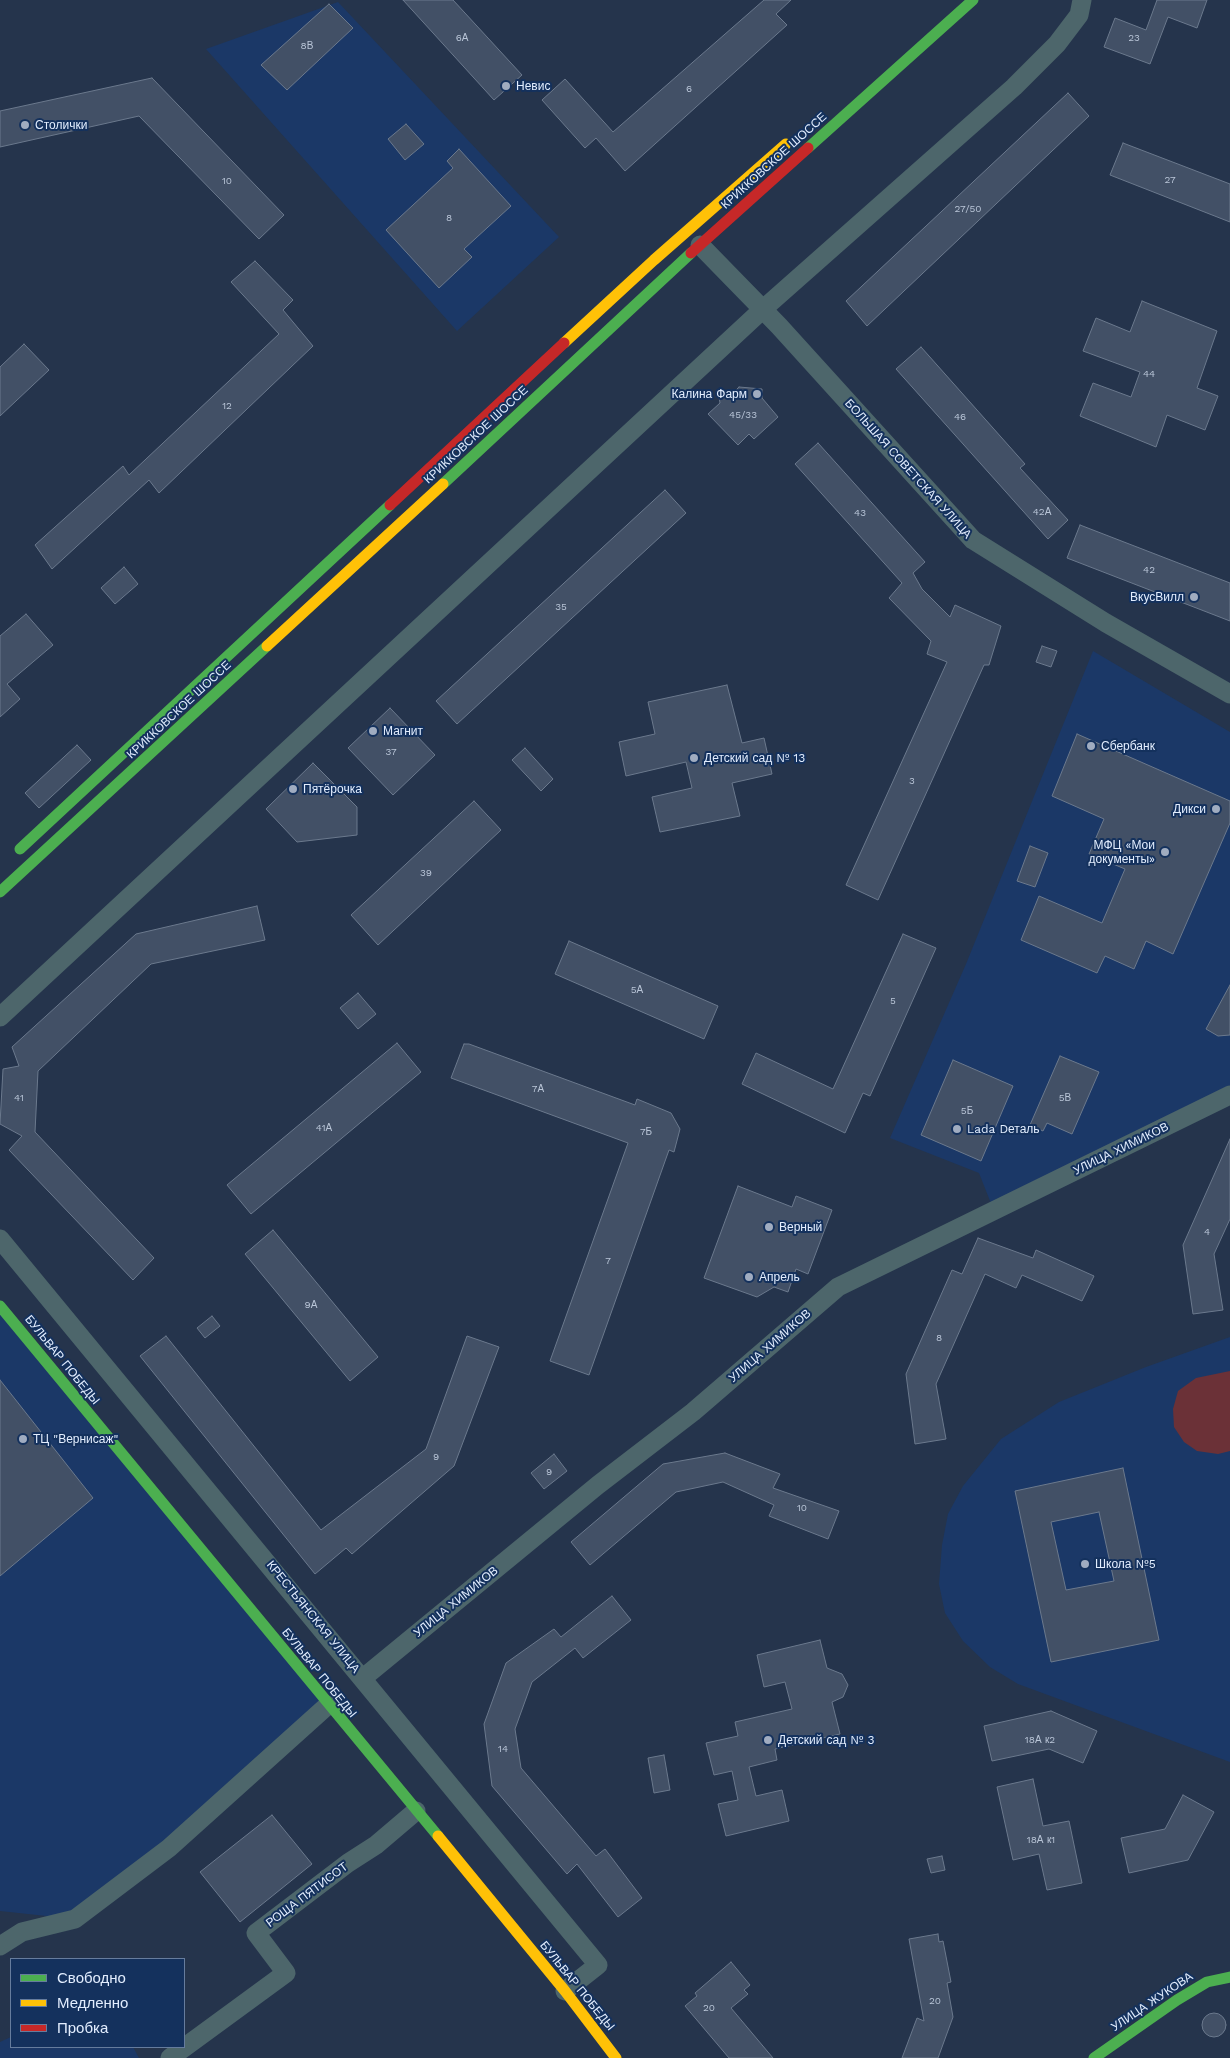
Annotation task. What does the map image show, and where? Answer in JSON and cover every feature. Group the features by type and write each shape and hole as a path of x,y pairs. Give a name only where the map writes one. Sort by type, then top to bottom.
{"main road":[{"name":"КРИККОВСКОЕ ШОССЕ","path":"0,892 700,245 973,0"},
{"path":"14,855 654,260 793,138"},
{"name":"БУЛЬВАР ПОБЕДЫ","path":"0,1306 565,1991 616,2058"},
{"name":"УЛИЦА ЖУКОВА","path":"1094,2058 1184,1995 1207,1982 1230,1977"}],"street":[{"path":"0,1017 762,310 1014,87 1057,44 1079,15 1082,0"},
{"name":"БОЛЬШАЯ СОВЕТСКАЯ УЛИЦА","path":"700,245 973,540 1106,623 1230,694"},
{"name":"УЛИЦА ХИМИКОВ","path":"363,1678 598,1486 693,1412 838,1287 1230,1096"},
{"name":"КРЕСТЬЯНСКАЯ УЛИЦА","path":"0,1239 598,1965 565,1991"},
{"path":"0,1946 22,1932 75,1919 169,1848 328,1705"},
{"name":"РОЩА ПЯТИСОТ","path":"185,2047 286,1973 256,1933 348,1863 376,1845 416,1811"},
{"name":"РОЩА ПЯТИСОТ","path":"170,2058 184,2048"}],"shaded area":[{"path":"338,2 559,237 457,331 206,49"},
{"path":"1093,651 1230,732 1230,1095 994,1211 979,1173 890,1138 966,964"},
{"path":"0,1310 328,1705 75,1919 0,1911"},
{"name":"Школа №5","path":"1230,1337 1230,1762 1018,1684 990,1667 963,1641 945,1613 939,1584 942,1545 948,1514 963,1486 1001,1439 1059,1402 1146,1367"},
{"path":"1230,1371 1230,1451 1218,1454 1197,1451 1184,1442 1174,1427 1173,1409 1178,1391 1196,1378"},
{"path":"10,2037 10,2048 134,2048 139,2058 0,2058 0,2042"}],"building":[{"path":"403,0 453,0 522,75 494,100"},
{"path":"764,0 791,0 776,14 787,25 625,171 596,138 585,148 542,100 565,79 613,132"},
{"path":"1157,0 1207,0 1197,28 1168,17 1150,64 1104,47 1115,18 1146,30"},
{"path":"329,4 353,28 287,90 261,65"},
{"path":"152,78 284,215 259,239 139,116 0,147 0,111"},
{"path":"1068,93 1089,116 867,326 846,301"},
{"path":"406,124 424,144 405,160 388,139"},
{"path":"1123,143 1230,184 1230,222 1110,175"},
{"path":"459,149 511,206 464,249 472,257 439,288 386,230 453,168 447,161"},
{"path":"255,261 293,300 283,310 313,346 159,493 149,480 52,569 35,545 123,466 129,475 279,334 231,282"},
{"path":"1142,301 1217,331 1197,388 1218,396 1205,430 1167,415 1156,447 1080,416 1093,383 1131,397 1140,372 1083,351 1096,318 1130,332"},
{"path":"24,344 49,370 0,416 0,367"},
{"path":"921,347 1025,464 1020,468 1068,520 1048,539 896,369"},
{"path":"739,387 762,389 762,398 778,417 754,439 749,434 738,445 708,414 720,403 719,397 722,392 734,392"},
{"path":"818,443 925,562 913,573 922,589 950,617 955,605 1001,626 989,665 984,665 878,900 846,885 947,662 927,654 931,641 889,598 902,583 795,464"},
{"path":"665,490 686,513 457,724 436,701"},
{"path":"1080,525 1230,583 1230,621 1067,558"},
{"path":"124,567 138,584 115,604 101,588"},
{"path":"26,614 53,645 7,684 20,699 0,717 0,636"},
{"path":"1042,646 1057,651 1051,667 1036,662"},
{"name":"Детский сад № 13","path":"727,685 742,743 764,738 772,774 732,783 740,816 660,832 652,797 692,788 686,762 626,776 619,742 655,734 648,702"},
{"path":"390,708 435,755 393,795 348,748"},
{"path":"1077,734 1230,801 1230,823 1173,954 1146,941 1134,969 1105,956 1097,973 1021,940 1039,896 1102,923 1125,869 1089,854 1104,819 1052,796"},
{"path":"77,745 91,760 39,808 25,793"},
{"path":"525,748 553,779 541,791 512,760"},
{"path":"313,763 357,807 357,835 297,842 266,809"},
{"path":"474,801 501,830 378,945 351,915"},
{"path":"1030,846 1048,853 1035,887 1017,881"},
{"path":"257,906 265,940 151,964 38,1071 35,1132 154,1258 133,1280 9,1150 22,1136 0,1124 3,1069 19,1066 12,1047 136,934"},
{"path":"903,934 936,948 870,1096 863,1093 845,1133 742,1084 756,1053 833,1089"},
{"path":"569,941 718,1006 704,1039 555,974"},
{"path":"1230,985 1230,1035 1218,1036 1206,1029"},
{"path":"358,993 376,1014 358,1029 340,1008"},
{"path":"397,1043 421,1072 251,1214 227,1185"},
{"path":"464,1044 469,1044 635,1105 637,1099 671,1113 680,1129 674,1152 669,1150 589,1375 550,1361 628,1143 451,1078"},
{"path":"1060,1056 1099,1072 1072,1134 1047,1123 1043,1131 1030,1125"},
{"path":"953,1060 1013,1086 981,1161 921,1135"},
{"path":"1230,1139 1230,1219 1214,1254 1223,1310 1193,1314 1183,1245"},
{"path":"738,1186 792,1207 796,1196 832,1210 808,1274 796,1269 788,1292 774,1287 757,1297 704,1278"},
{"path":"273,1230 378,1357 350,1381 245,1254"},
{"path":"978,1238 1033,1258 1036,1250 1094,1276 1082,1301 1022,1275 1016,1288 985,1274 936,1384 946,1439 915,1444 906,1374 952,1270 962,1274"},
{"path":"212,1316 220,1326 205,1338 197,1328"},
{"path":"166,1336 321,1530 426,1449 467,1336 499,1347 454,1466 352,1554 346,1548 315,1574 140,1356"},
{"name":"ТЦ \"Вернисаж\"","path":"0,1380 93,1498 0,1576"},
{"path":"725,1453 780,1474 773,1488 839,1511 828,1539 769,1516 774,1505 723,1482 676,1492 590,1565 571,1542 663,1464"},
{"path":"554,1454 567,1471 544,1489 531,1473"},
{"path":"1123,1468 1159,1640 1051,1662 1015,1491","holes":["1099,1512 1114,1581 1066,1590 1051,1522"]},
{"path":"612,1596 631,1620 583,1658 575,1648 532,1682 515,1729 521,1768 596,1856 605,1849 642,1898 618,1917 577,1864 567,1874 492,1786 484,1724 506,1663 554,1629 561,1637"},
{"name":"Детский сад № 3","path":"820,1640 827,1668 842,1674 848,1685 843,1697 832,1702 840,1734 775,1749 777,1760 749,1767 756,1796 782,1790 789,1821 726,1836 718,1804 738,1800 732,1771 714,1775 706,1743 738,1736 735,1722 792,1709 785,1682 764,1687 757,1655"},
{"path":"1051,1711 1097,1731 1083,1763 1049,1749 992,1761 984,1726"},
{"path":"664,1755 670,1790 654,1793 648,1758"},
{"path":"1033,1779 1043,1826 1069,1821 1082,1883 1047,1890 1039,1854 1013,1860 997,1787"},
{"path":"1183,1795 1214,1812 1188,1860 1129,1873 1121,1838 1165,1829"},
{"path":"272,1815 312,1864 240,1922 200,1872"},
{"path":"942,1856 945,1870 931,1873 927,1859"},
{"path":"938,1934 939,1942 943,1941 951,1982 947,1983 953,2017 938,2058 902,2058 917,2018 924,2021 909,1939"},
{"path":"731,1962 750,1985 744,1990 748,1994 731,2008 773,2058 729,2058 685,2006 697,1996 695,1993"},
{"path":"1214,2013 1223,2016 1226,2025 1223,2034 1214,2037 1205,2034 1202,2025 1205,2016"}],"traffic: fast":[{"path":"808,148 973,0"},
{"path":"443,484 691,253"},
{"path":"20,849 390,505"},
{"path":"0,892 267,646"},
{"path":"0,1306 438,1836"},
{"path":"1094,2058 1177,2000 1207,1982 1230,1977"}],"traffic: slow":[{"path":"564,343 654,260 786,144"},
{"path":"267,646 443,484"},
{"path":"438,1836 565,1991 616,2058"}],"traffic: jam":[{"path":"691,253 808,148"},
{"path":"390,505 564,343"}],"place":[{"name":"Невис","path":"506,86"},
{"name":"Столички","path":"25,125"},
{"name":"Калина Фарм","path":"757,394"},
{"name":"ВкусВилл","path":"1194,597"},
{"name":"Магнит","path":"373,731"},
{"name":"Сбербанк","path":"1091,746"},
{"name":"Детский сад № 13","path":"694,758"},
{"name":"Пятёрочка","path":"293,789"},
{"name":"Дикси","path":"1216,809"},
{"name":"МФЦ «Мои документы»","path":"1165,852"},
{"name":"Lada Dеталь","path":"957,1129"},
{"name":"Верный","path":"769,1227"},
{"name":"Апрель","path":"749,1277"},
{"name":"ТЦ \"Вернисаж\"","path":"23,1439"},
{"name":"Школа №5","path":"1085,1564"},
{"name":"Детский сад № 3","path":"768,1740"}]}
